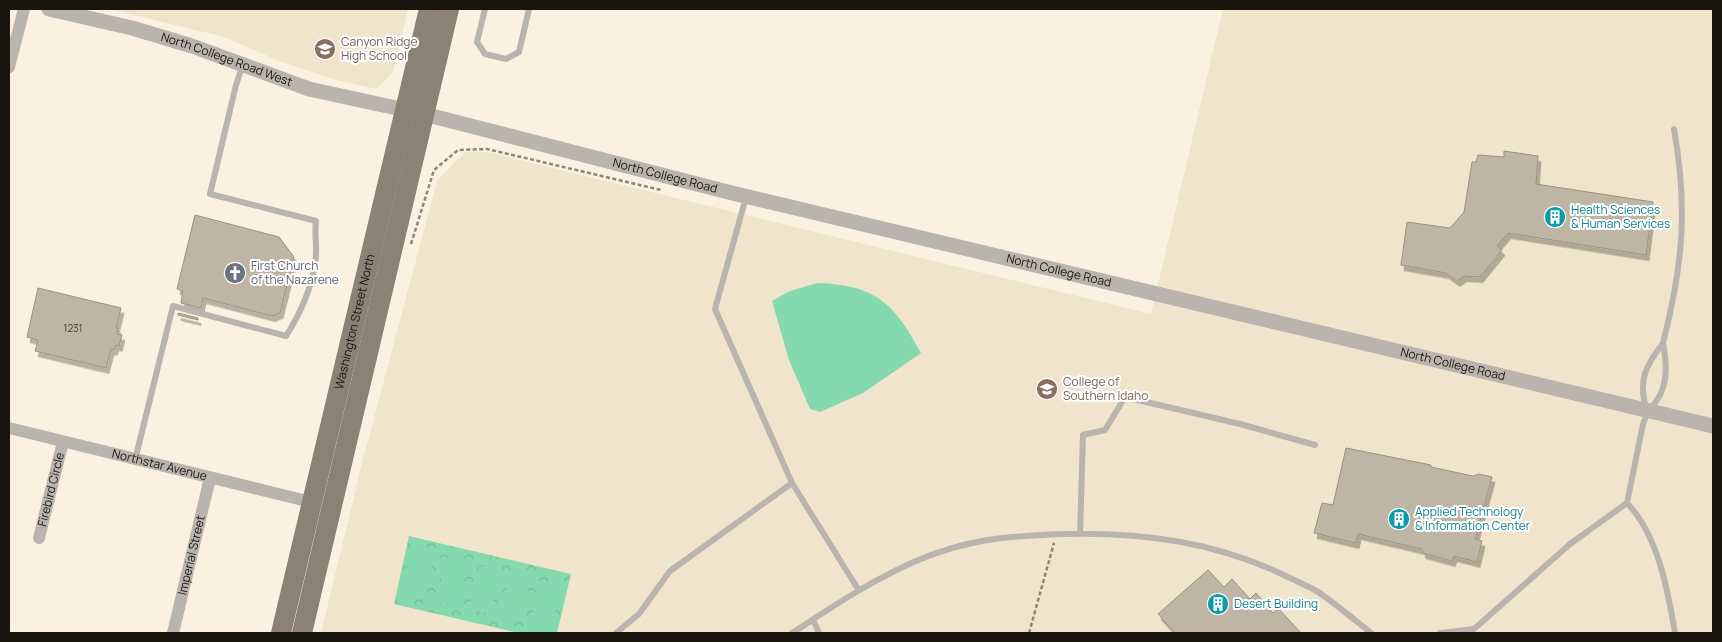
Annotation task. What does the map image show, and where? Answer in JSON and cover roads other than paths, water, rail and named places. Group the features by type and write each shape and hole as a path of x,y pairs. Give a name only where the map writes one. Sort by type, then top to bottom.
{"main road":[{"name":"Washington Street North","path":"302,633 415,112 429,9"},
{"name":"Washington Street North","path":"281,633 311,502 415,112 449,9"}],"street":[{"path":"9,67 24,9"},
{"name":"North College Road West","path":"49,9 132,28 244,64 309,89 415,112"},
{"name":"North College Road","path":"415,112 746,196 1713,426"},
{"name":"Northstar Avenue","path":"9,428 311,502"},
{"name":"Firebird Circle","path":"39,538 63,442"},
{"name":"Imperial Street","path":"173,633 210,478"}],"lane":[{"path":"485,9 477,42 485,54 506,59 519,52 528,9"},
{"path":"135,460 173,306 286,336 306,300 316,262 314,234 316,220 210,194 236,86 244,64"},
{"path":"1440,633 1473,631 1570,544 1627,503 1647,411 1660,394 1667,368 1663,343 1676,284 1683,215 1681,170 1674,128"},
{"path":"746,196 715,309 792,483 858,589"},
{"path":"1647,411 1641,390 1649,361 1663,343"},
{"path":"1080,534 1083,435 1104,430 1125,397 1240,424 1315,445"},
{"path":"616,633 638,614 670,570 792,483"},
{"path":"1627,503 1640,516 1656,556 1670,604 1675,633"},
{"path":"792,633 858,589 917,560 976,541 993,537 1056,534 1127,534 1166,538 1221,550 1266,566 1319,592 1371,633"},
{"path":"812,620 819,633"}],"place":[{"name":"Canyon Ridge High School","path":"325,49"},
{"name":"Health Sciences & Human Services","path":"1555,217"},
{"name":"First Church of the Nazarene","path":"235,273"},
{"name":"College of Southern Idaho","path":"1047,389"},
{"name":"Applied Technology & Information Center","path":"1399,519"},
{"name":"Desert Building","path":"1218,604"}]}
